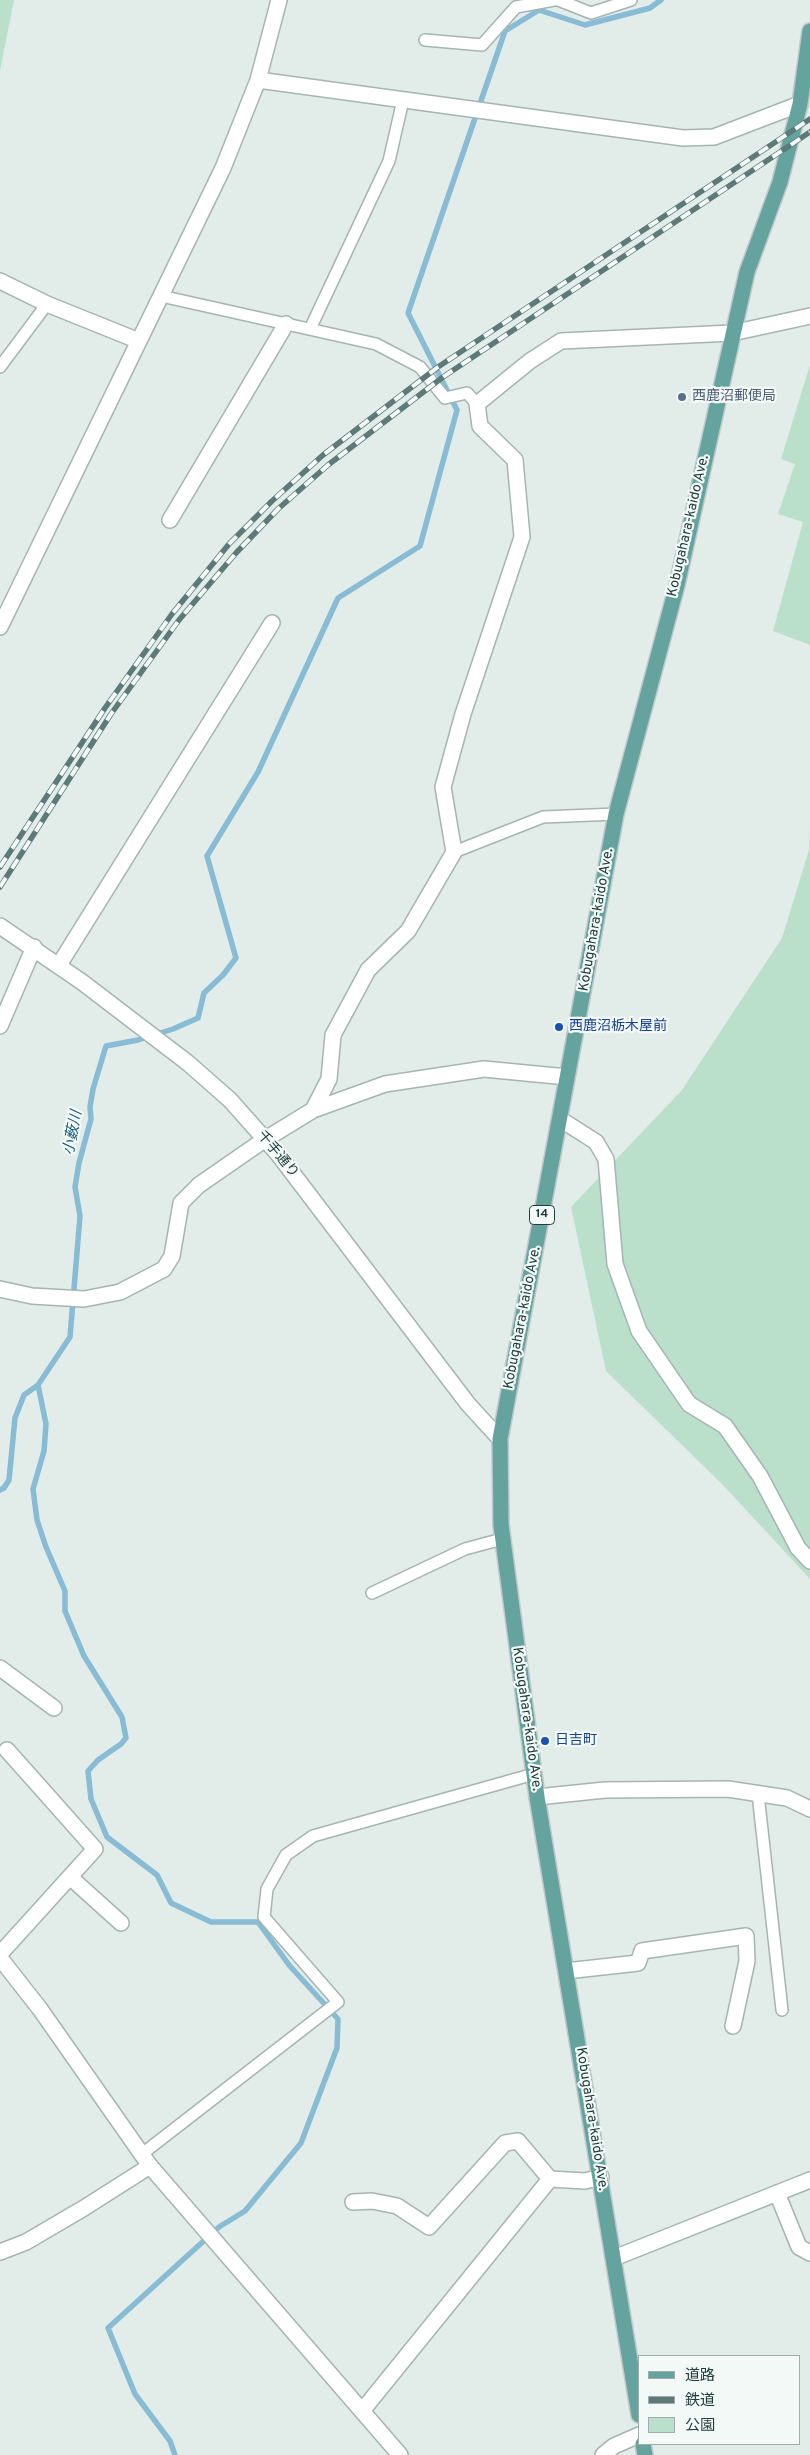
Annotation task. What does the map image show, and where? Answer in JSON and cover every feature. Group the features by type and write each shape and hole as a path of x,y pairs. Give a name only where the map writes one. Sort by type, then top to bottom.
{"main road":[{"name":"Kobugahara-kaido Ave.","path":"638,2409 537,1798 502,1539 500,1439 616,814 677,585 747,272 780,182 800,104 810,31"}],"street":[{"path":"0,627 223,168 258,80 279,0"},
{"path":"258,80 683,138 714,137 800,104"},
{"path":"0,281 47,304 140,341"},
{"path":"313,1110 329,1079 333,1035 368,970 408,931 454,852 443,787 463,714 522,537 515,460 480,426 477,404 530,361 561,341 732,333 810,316"},
{"path":"170,520 286,324"},
{"path":"59,965 272,623"},
{"name":"千手通り","path":"0,926 59,965 188,1062 230,1100 278,1154 468,1404 500,1439"},
{"path":"0,1026 34,947"},
{"path":"0,1289 32,1296 84,1299 120,1292 164,1269 172,1256 181,1203 199,1185 264,1140 313,1110 385,1084 484,1069 567,1077"},
{"path":"560,1120 596,1142 606,1159 615,1264 639,1332 689,1404 725,1426 760,1476 798,1548 810,1561"},
{"path":"0,1668 54,1708"},
{"path":"0,1954 95,1849 7,1750"},
{"path":"537,1798 605,1790 728,1789 787,1798 810,1809"},
{"path":"70,1876 121,1924"},
{"path":"566,1971 638,1963 642,1952 746,1936 747,1961 733,2026"},
{"path":"0,1958 40,2009 146,2160 400,2455"},
{"path":"353,2202 372,2201 397,2206 429,2226 505,2143 518,2141 550,2178 585,2181 601,2177"},
{"path":"0,2252 26,2242 84,2208 146,2160"},
{"path":"362,2411 550,2178"},
{"path":"614,2258 810,2180"},
{"path":"777,2193 799,2247 810,2253"},
{"path":"604,2455 614,2446 638,2435"}],"lane":[{"path":"425,40 482,45 516,7 554,0"},
{"path":"558,0 591,13 631,0"},
{"path":"310,329 389,161 403,100"},
{"path":"162,296 376,344 420,367 445,398 467,393 477,404"},
{"path":"0,367 47,304"},
{"path":"454,852 543,817 616,814"},
{"path":"372,1593 465,1549 502,1539"},
{"path":"146,2160 338,2002 264,1917 267,1889 286,1855 313,1836 534,1774"},
{"path":"758,1794 782,2010"}],"green space":[{"path":"0,0 14,0 0,71"},
{"path":"810,365 810,645 773,631 803,522 778,514 795,464 781,459"},
{"path":"810,824 810,1579 723,1485 606,1371 571,1207 682,1090 782,938 809,850"}],"waterway":[{"name":"小薮川","path":"0,1490 4,1488 9,1480 15,1418 24,1395 38,1385 70,1337 80,1216 75,1187 79,1163 91,1119 90,1107 93,1089 106,1046 138,1040 173,1029 198,1018 204,993 223,975 236,958 207,856 258,772 338,598 420,546 457,410 408,313 505,31 539,10 585,25 650,8 661,0"},
{"path":"38,1385 46,1424 44,1451 33,1489 37,1520 46,1547 65,1591 65,1611 84,1656 122,1717 126,1738 121,1744 98,1760 88,1771 91,1799 107,1837 157,1875 171,1903 211,1922 258,1922 289,1965 338,2019 337,2048 301,2143 245,2211 219,2227 108,2328 135,2394 170,2441 175,2455"}],"railway":[{"path":"0,867 105,708 172,614 229,544 272,501 323,455 438,367 810,119"},
{"path":"0,887 111,714 179,620 236,553 278,509 328,465 443,377 810,132"}],"place":[{"name":"西鹿沼郵便局","path":"682,397"},
{"name":"西鹿沼栃木屋前","path":"559,1027"},
{"name":"日吉町","path":"545,1741"}]}
